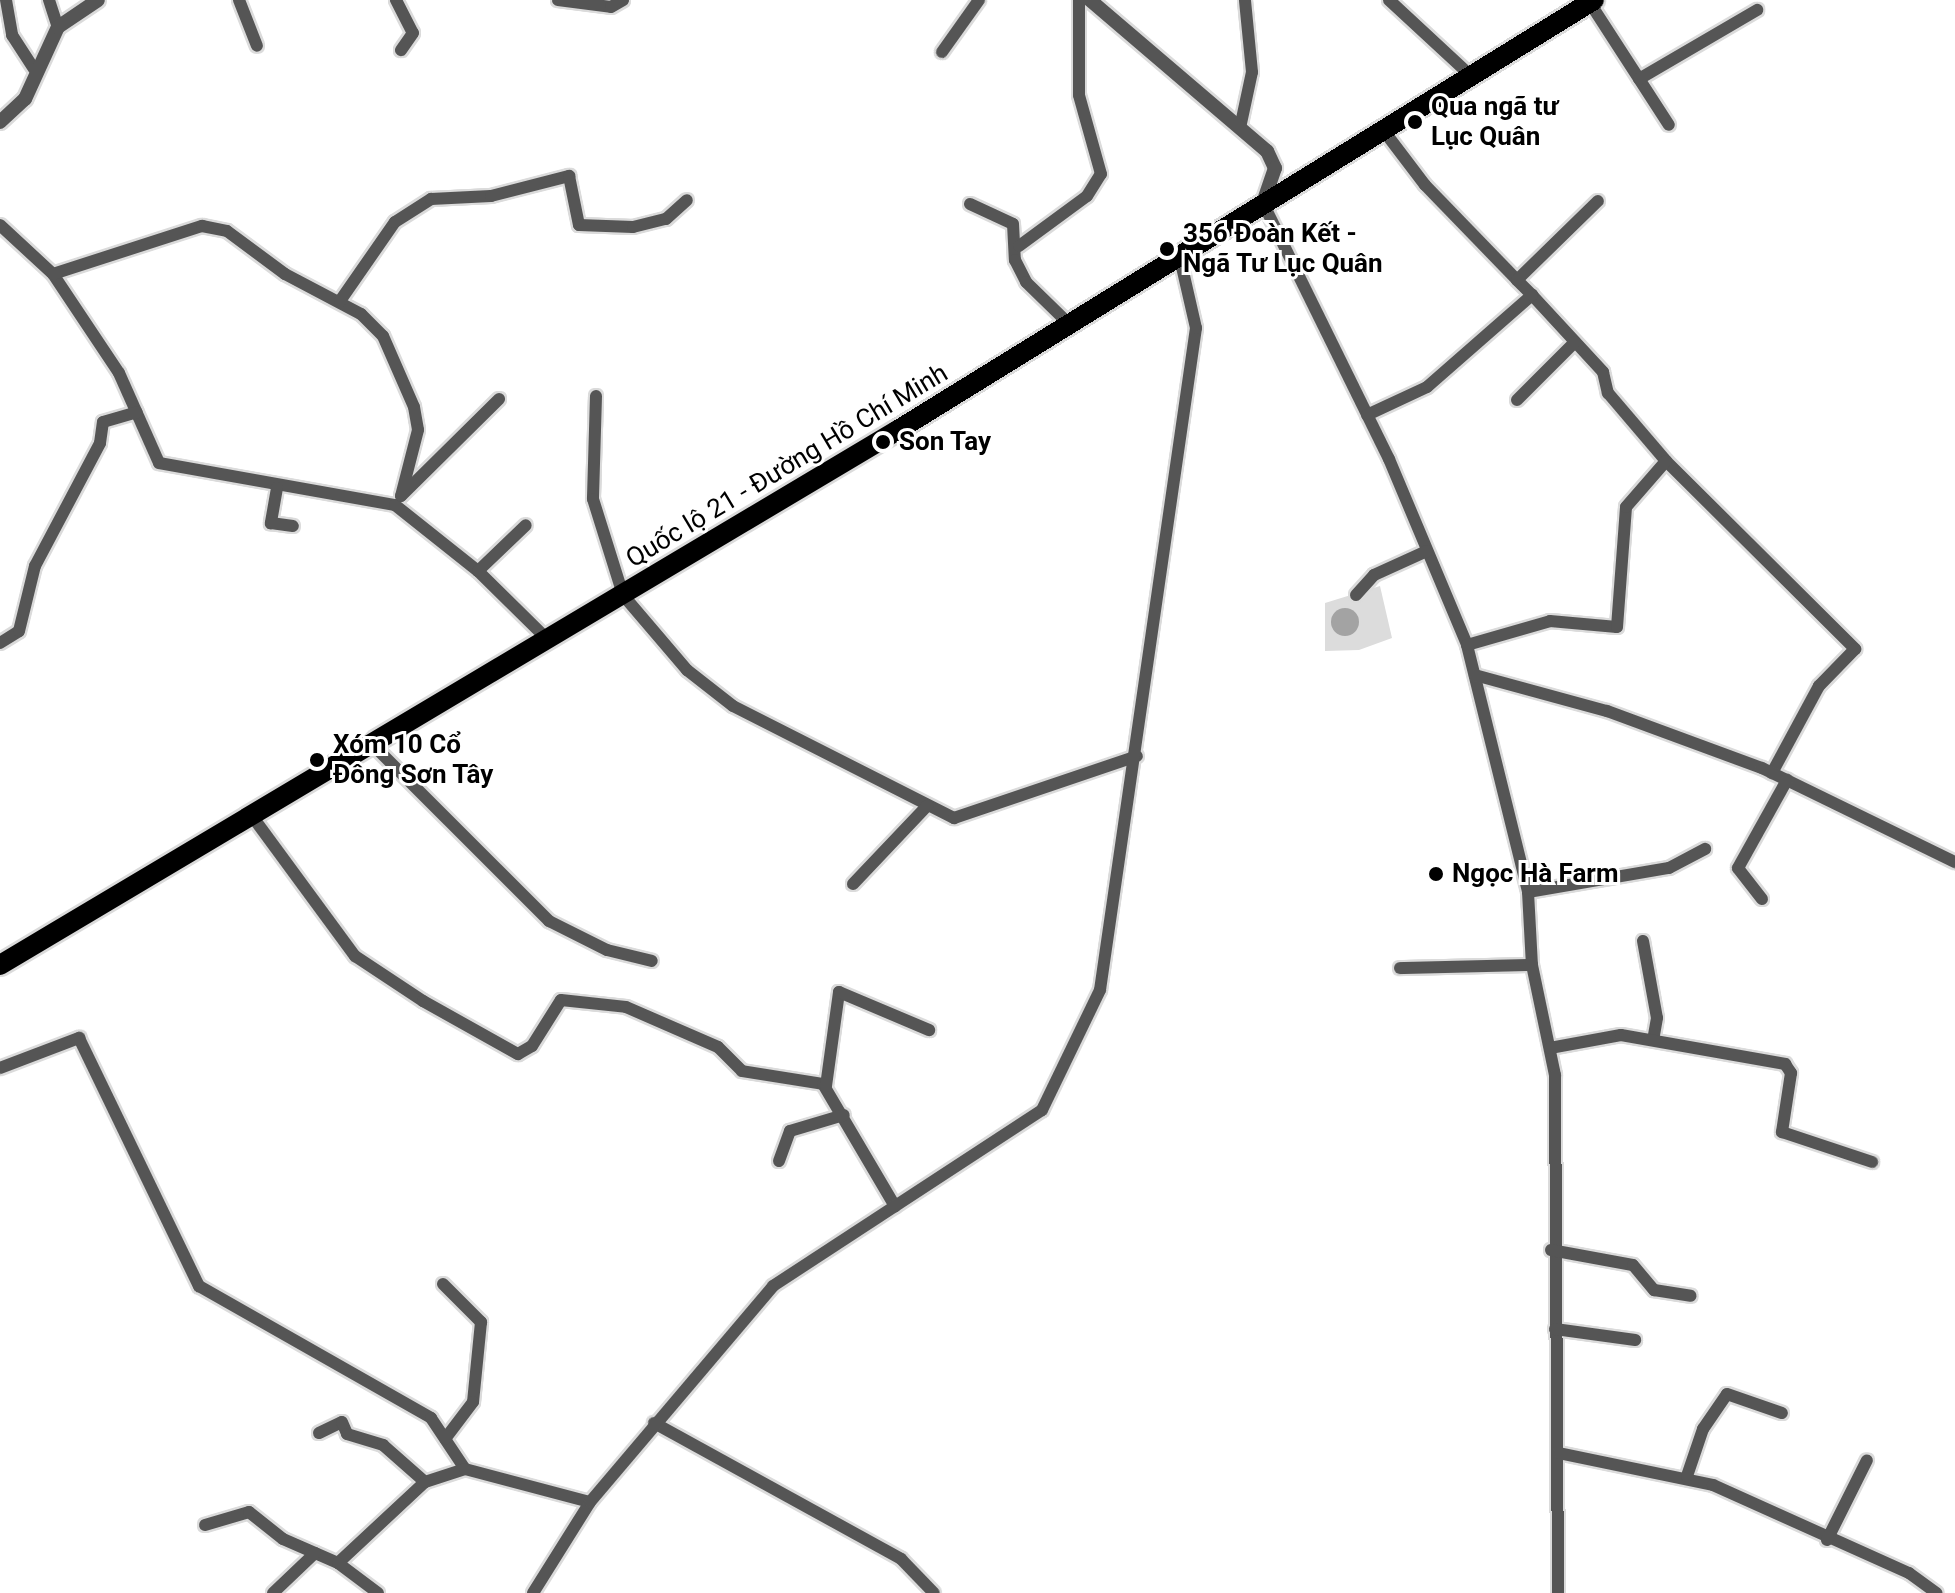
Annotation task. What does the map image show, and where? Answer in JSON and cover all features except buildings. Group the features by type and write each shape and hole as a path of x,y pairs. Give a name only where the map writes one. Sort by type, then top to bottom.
{"highway":[{"name":"Quốc lộ 21 - Đường Hồ Chí Minh","path":"0,965 373,745 1070,325 1592,1"}],"street":[{"path":"6,0 12,35 34,69"},
{"path":"49,0 58,27"},
{"path":"0,122 25,99 34,69 58,27 98,0"},
{"path":"239,0 257,46"},
{"path":"396,0 413,33 401,50"},
{"path":"558,0 611,7 623,0"},
{"path":"942,52 979,0"},
{"path":"1019,246 1087,196 1101,174 1079,95 1079,0"},
{"path":"1090,0 1240,128 1275,168 1263,203 1367,415 1467,645 1528,892 1532,965 1550,1048 1551,1250 1559,1453 1558,1593"},
{"path":"1240,128 1252,72 1245,0"},
{"path":"1389,0 1471,76"},
{"path":"1592,1 1669,125"},
{"path":"1639,79 1757,10"},
{"path":"1384,131 1425,185 1575,342 1666,461 1855,649 1819,686 1772,773"},
{"path":"340,301 395,222 431,199 491,196 569,176 579,225 633,227 666,219 687,200"},
{"path":"1517,280 1598,201"},
{"path":"970,204 1013,224 1019,246 1015,260 1026,282 1070,325"},
{"path":"0,225 53,274 137,412 159,463 277,488 398,501 478,571 548,640"},
{"path":"53,274 202,226 227,231 285,274 340,301 383,336 414,407 418,430 398,501"},
{"path":"533,1593 590,1502 773,1286 1042,1110 1100,990 1137,756 1196,328 1180,258"},
{"path":"1367,415 1427,387 1532,295"},
{"path":"1517,400 1575,342"},
{"path":"596,396 593,499 623,595 709,689 759,723 954,818 1137,756"},
{"path":"398,501 499,399"},
{"path":"0,643 19,631 35,566 100,443 103,422 137,412"},
{"path":"1467,645 1550,621 1617,627 1626,507 1666,461"},
{"path":"277,488 268,522 293,526"},
{"path":"478,571 526,525"},
{"path":"1356,595 1374,575 1427,551"},
{"path":"1475,675 1607,711 1772,773 1955,862"},
{"path":"373,745 549,921 607,950 652,961"},
{"path":"1762,899 1738,868 1787,780"},
{"path":"853,884 927,806"},
{"path":"252,816 355,956 513,1054 529,1049 557,1003 569,998 634,1009 718,1047 742,1071 826,1086"},
{"path":"1528,892 1669,868 1705,849"},
{"path":"1643,941 1657,1018 1653,1040"},
{"path":"1400,968 1532,965"},
{"path":"895,1206 826,1086 839,992 929,1030"},
{"path":"1550,1048 1621,1035 1787,1065 1782,1132 1872,1162"},
{"path":"0,1068 79,1038 199,1286 431,1418 465,1469"},
{"path":"779,1161 790,1131 844,1115"},
{"path":"1551,1250 1633,1265 1654,1290 1691,1296"},
{"path":"443,1284 481,1322 473,1402 445,1439"},
{"path":"1555,1329 1635,1340"},
{"path":"1687,1476 1703,1429 1727,1394 1782,1413"},
{"path":"319,1433 342,1422 347,1434 383,1445 425,1482"},
{"path":"654,1423 901,1559 934,1593"},
{"path":"1559,1453 1687,1476 1827,1540 1909,1573 1937,1593"},
{"path":"1827,1540 1867,1460"},
{"path":"338,1563 425,1482 465,1469 590,1502"},
{"path":"205,1525 249,1512 315,1553 338,1563 378,1593"},
{"path":"273,1593 315,1553"}],"shaded area":[{"path":"1380,586 1392,638 1359,650 1325,651 1325,603"},
{"path":"1345,608 1355,612 1359,622 1355,632 1345,636 1335,632 1331,622 1335,612"}],"place":[{"name":"Qua ngã tư Lục Quân","path":"1415,122"},
{"name":"356 Đoàn Kết - Ngã Tư Lục Quân","path":"1167,249"},
{"name":"Son Tay","path":"883,442"},
{"name":"Xóm 10 Cổ Đông Sơn Tây","path":"317,760"},
{"name":"Ngọc Hà Farm","path":"1436,874"}]}
